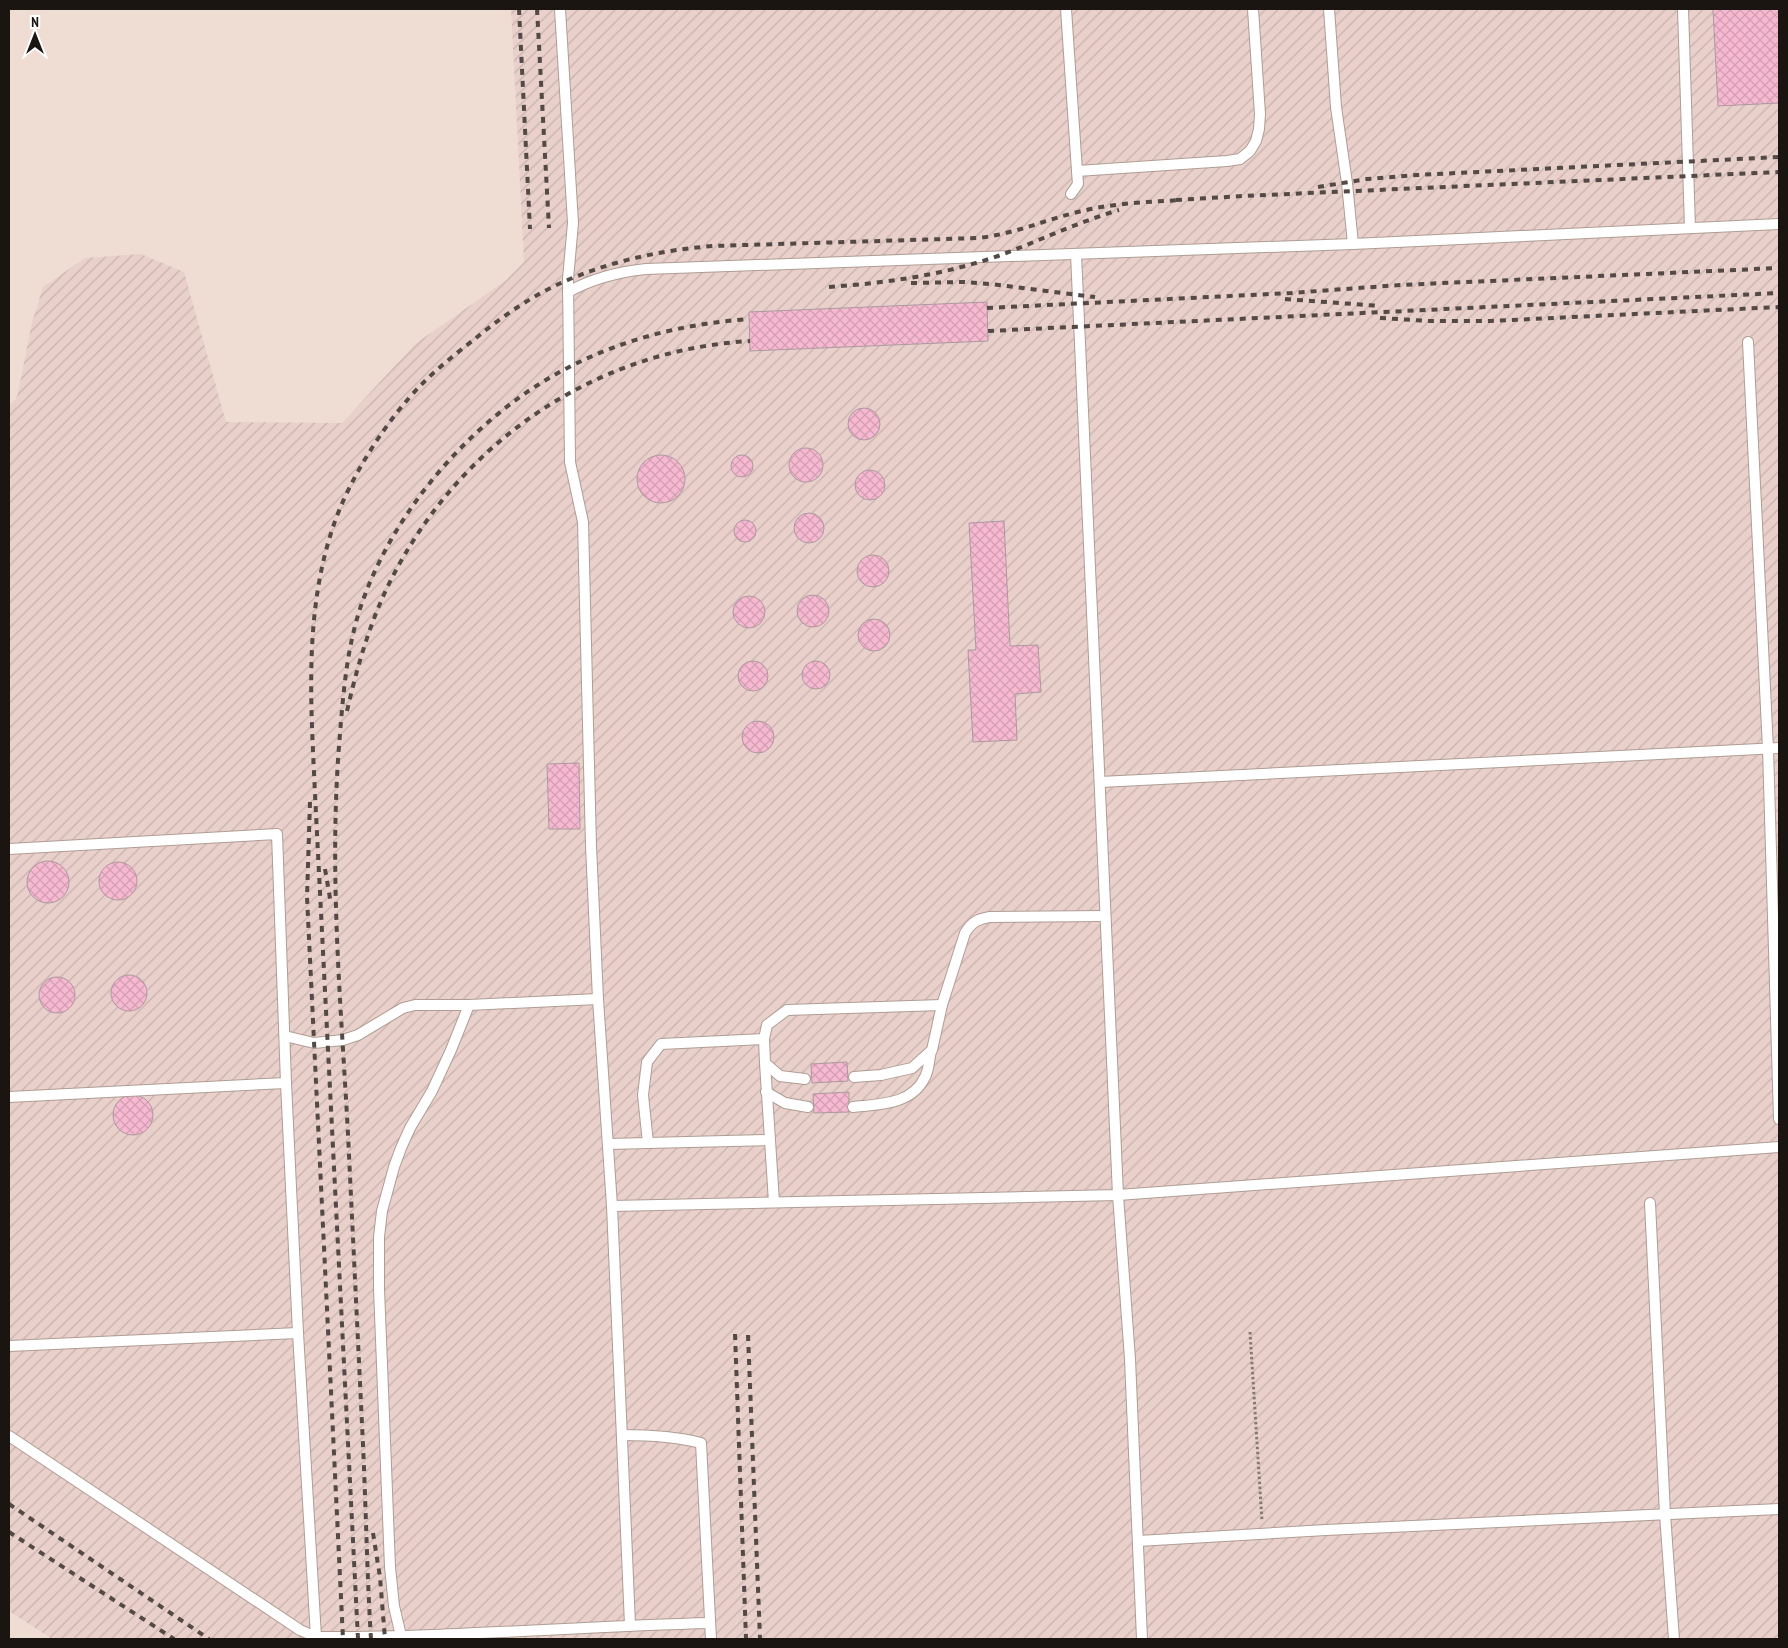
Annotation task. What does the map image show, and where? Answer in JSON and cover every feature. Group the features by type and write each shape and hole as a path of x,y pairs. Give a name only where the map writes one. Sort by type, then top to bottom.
{"lane":[{"path":"560,9 573,223 568,292 570,462 583,522 591,836 598,999 609,1144 630,1625"},
{"path":"1066,9 1078,171 1078,184 1071,194"},
{"path":"1078,171 1227,161 1240,159 1250,152 1256,141 1260,114 1253,9"},
{"path":"1329,9 1336,107 1347,183 1352,244"},
{"path":"1683,9 1690,228"},
{"path":"568,292 595,278 646,269 1352,244 1779,224"},
{"path":"1076,254 1118,1195 1130,1359 1142,1639"},
{"path":"1748,342 1768,749 1779,1119"},
{"path":"1100,782 1779,748"},
{"path":"9,849 277,834 298,1333 316,1637"},
{"path":"853,1106 890,1103 912,1094 925,1078 942,1004 965,933 976,920 990,917 1105,916"},
{"path":"285,1036 314,1043 328,1042 358,1034 403,1008 415,1004 598,999"},
{"path":"401,1636 394,1606 390,1567 380,1329 380,1228 382,1210 394,1167 410,1128 442,1071 469,1004"},
{"path":"774,1202 766,1092 764,1039 767,1025 787,1010 942,1004"},
{"path":"648,1143 643,1095 647,1062 661,1044 764,1039"},
{"path":"854,1078 881,1075 912,1068 932,1050"},
{"path":"765,1063 780,1076 805,1079"},
{"path":"9,1097 286,1082"},
{"path":"766,1092 785,1103 808,1107"},
{"path":"609,1144 769,1140"},
{"path":"612,1206 1118,1195 1779,1147"},
{"path":"1650,1203 1665,1514 1674,1639"},
{"path":"9,1346 298,1333"},
{"path":"622,1435 654,1434 701,1443 711,1639"},
{"path":"9,1436 300,1630 316,1637 401,1636 710,1623"},
{"path":"1138,1541 1779,1509"}],"path":[{"path":"1250,1332 1263,1534"}],"shaded area":[{"path":"511,9 1779,9 1779,1639 52,1639 9,1611 9,405 16,399 18,393 32,322 43,287 85,258 141,254 184,272 226,422 342,423 415,344 505,281 524,262"}],"building":[{"path":"1713,9 1779,9 1779,103 1718,106"},
{"path":"987,302 988,341 750,351 749,312"},
{"path":"864,408 870,409 875,413 879,418 879,430 875,435 870,439 864,440 858,439 853,435 849,430 848,424 849,418 853,413 858,409"},
{"path":"806,448 818,453 823,465 818,477 806,482 794,477 789,465 794,453"},
{"path":"656,455 666,455 675,459 681,465 684,470 684,488 675,499 666,503 656,503 647,499 641,493 637,484 637,474 641,465 647,459"},
{"path":"742,455 750,458 753,466 750,474 742,477 734,474 731,466 734,458"},
{"path":"870,470 881,474 885,485 881,496 870,500 859,496 855,485 859,474"},
{"path":"809,513 820,517 824,528 820,539 809,543 798,539 794,528 798,517"},
{"path":"745,520 753,523 756,531 753,539 745,542 737,539 734,531 737,523"},
{"path":"1004,521 1010,646 1038,645 1041,692 1015,694 1017,740 973,742 968,650 976,650 969,523"},
{"path":"873,555 879,556 884,560 888,565 888,577 884,582 879,586 873,587 867,586 862,582 858,577 857,571 858,565 862,560 867,556"},
{"path":"813,595 819,596 824,600 828,605 828,617 824,622 819,626 813,627 807,626 802,622 798,617 797,611 798,605 802,600 807,596"},
{"path":"749,596 755,597 760,601 764,606 764,618 760,623 755,627 749,628 743,627 738,623 734,618 733,612 734,606 738,601 743,597"},
{"path":"874,619 886,623 890,635 886,647 874,651 862,647 858,635 862,623"},
{"path":"753,661 764,665 768,676 764,687 753,691 742,687 738,676 742,665"},
{"path":"816,661 826,665 830,675 826,685 816,689 806,685 802,675 806,665"},
{"path":"758,721 770,725 774,737 770,749 758,753 746,749 742,737 746,725"},
{"path":"579,763 580,829 549,829 547,764"},
{"path":"48,861 63,867 69,882 63,897 48,903 33,897 27,882 33,867"},
{"path":"118,862 125,863 131,868 136,874 136,888 131,894 125,899 118,900 111,899 105,894 100,888 99,881 100,874 105,868 111,863"},
{"path":"129,975 136,976 142,980 146,986 146,1000 142,1006 136,1010 129,1011 122,1010 116,1006 112,1000 111,993 112,986 116,980 122,976"},
{"path":"57,977 64,978 70,982 74,988 74,1002 70,1008 64,1012 57,1013 50,1012 44,1008 40,1002 39,995 40,988 44,982 50,978"},
{"path":"847,1062 848,1081 812,1083 811,1064"},
{"path":"849,1092 849,1112 814,1113 813,1094"},
{"path":"133,1095 147,1101 153,1115 147,1129 133,1135 119,1129 113,1115 119,1101"}],"railway":[{"path":"519,9 530,229"},
{"path":"537,9 549,228"},
{"path":"1318,187 1367,179 1417,175 1779,157"},
{"path":"1176,200 1779,172"},
{"path":"358,1639 311,694 313,628 323,562 339,511 358,471 395,415 435,371 521,305 557,285 605,266 658,253 713,246 978,238 1018,230 1094,208 1181,200"},
{"path":"829,287 893,280 977,263 1119,210"},
{"path":"987,308 1291,293 1400,285 1779,268"},
{"path":"911,283 964,282 1095,297"},
{"path":"988,331 1779,293"},
{"path":"1285,299 1380,306"},
{"path":"1380,318 1430,321 1491,321 1779,307"},
{"path":"371,1639 348,1134 339,989 335,843 336,794 342,709 346,672 357,618 373,574 400,525 416,501 452,457 493,418 521,396 550,377 612,348 645,337 679,329 749,319"},
{"path":"347,711 366,640 379,605 395,572 424,524 459,481 498,442 542,410 590,383 640,362 694,348 750,341"},
{"path":"310,802 307,897 343,1639"},
{"path":"325,869 331,904"},
{"path":"735,1334 746,1639"},
{"path":"748,1335 760,1639"},
{"path":"9,1504 209,1639"},
{"path":"9,1532 174,1639"},
{"path":"373,1533 380,1577 385,1639"}]}
